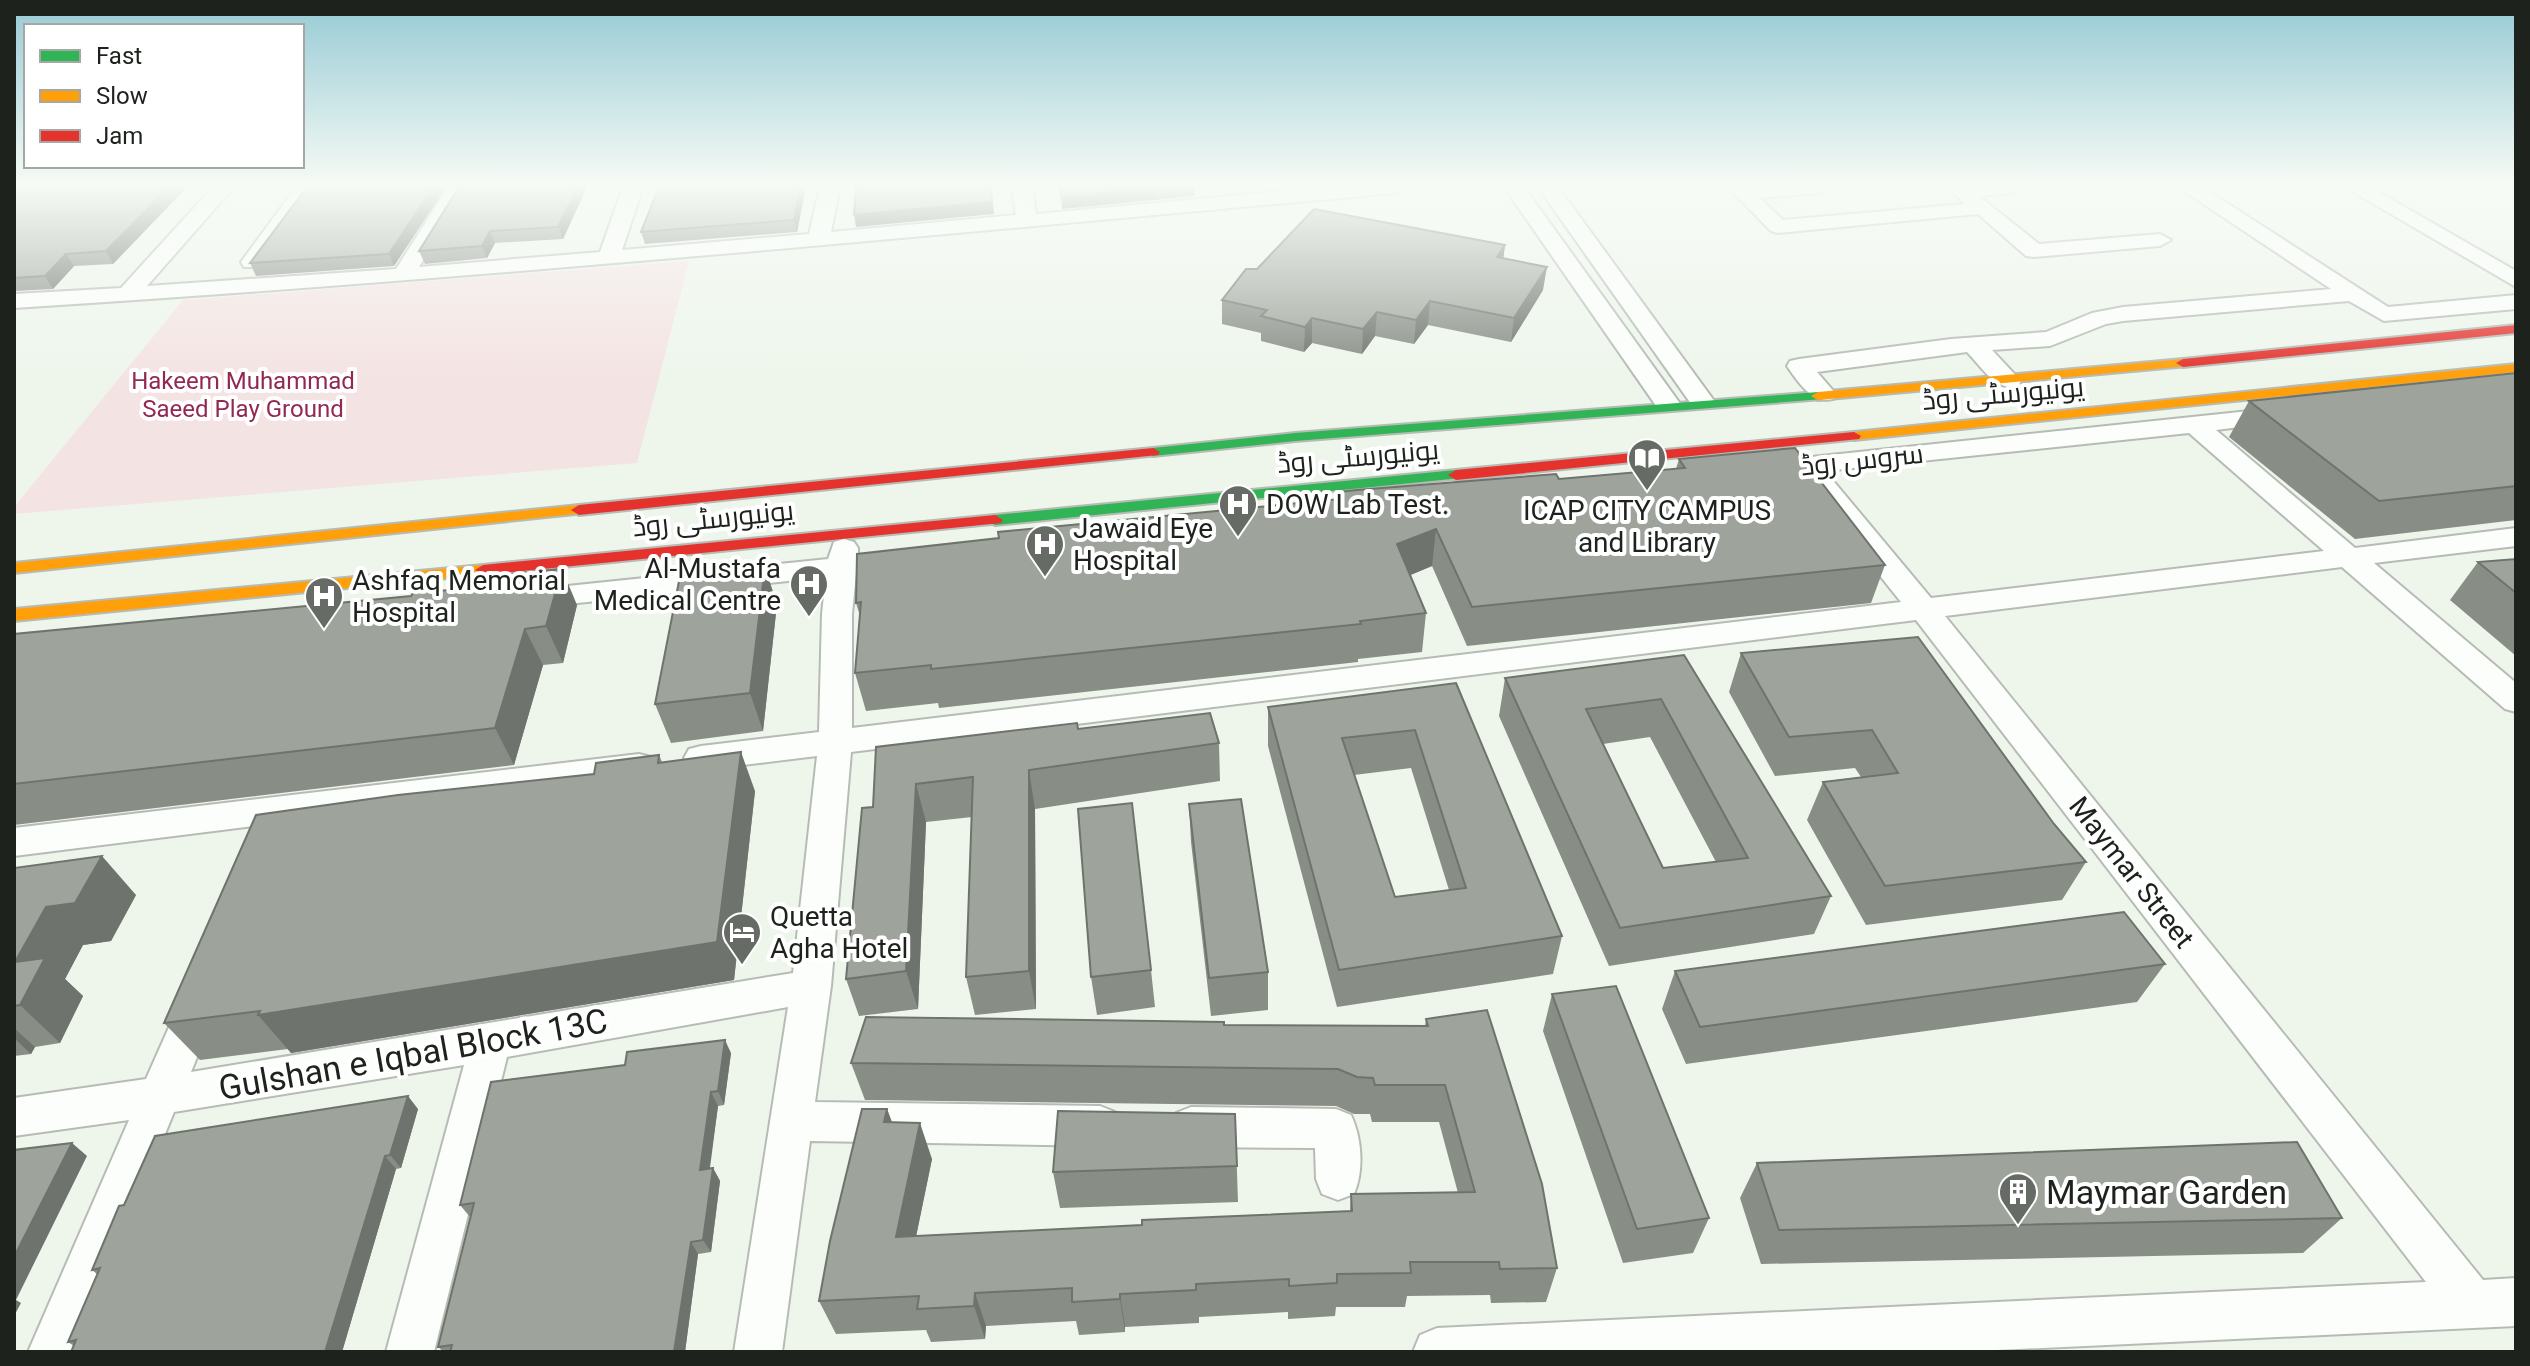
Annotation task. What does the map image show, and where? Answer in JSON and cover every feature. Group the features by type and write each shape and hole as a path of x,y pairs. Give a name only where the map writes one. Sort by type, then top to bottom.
{"main road":[{"name":"یونیورسٹی روڈ","path":"14,568 1295,437 1668,405 2009,381 2516,329"},
{"name":"یونیورسٹی روڈ","path":"14,615 843,550 1786,438 2098,412 2516,368"},
{"path":"1730,401 1786,438 1805,431 1787,410 1790,396"}],"street":[{"path":"127,295 167,251"},
{"path":"233,287 259,251"},
{"path":"403,275 418,251"},
{"path":"609,256 611,251"},
{"path":"14,301 403,275 670,251"},
{"path":"1559,251 1668,405"},
{"path":"1594,251 1703,403"},
{"path":"2287,251 2384,314 2516,302"},
{"path":"2465,251 2516,280"},
{"path":"1824,394 1799,366 1852,362 1923,347 2050,339 2100,318 2123,314 2354,294"},
{"path":"2443,308 2480,333"},
{"path":"1973,344 2009,381"},
{"name":"سروس روڈ","path":"1410,506 1786,438 2121,432 2516,389"},
{"path":"2098,412 2121,432"},
{"path":"2196,426 2516,701"},
{"name":"Maymar Street","path":"1786,438 1924,610 2503,1306"},
{"path":"14,842 2516,537"},
{"path":"2463,543 2495,569"},
{"path":"507,601 843,550 919,559"},
{"path":"758,1352 811,986 835,742 843,550"},
{"path":"264,853 282,810"},
{"path":"52,1352 215,967"},
{"name":"Gulshan e Iqbal Block 13C","path":"14,1117 490,1043 811,986"},
{"path":"410,1352 490,1043"},
{"path":"791,1121 1336,1129 1338,1179"},
{"path":"1437,1352 2503,1306"}],"green space":[{"name":"Hakeem Muhammad Saeed Play Ground","path":"689,261 637,463 14,514 14,507 183,300"}],"building":[{"path":"14,251 106,251 66,254 45,276 14,278"},
{"path":"259,251 391,251 389,254 250,263"},
{"path":"1274,251 1501,251 1497,257 1547,267 1514,318 1430,301 1416,320 1377,312 1363,329 1312,318 1305,327 1261,316 1267,310 1222,300 1246,269 1257,269"},
{"path":"2516,373 2516,486 2379,501 2249,401"},
{"path":"1795,448 1885,565 1472,607 1436,529 1397,544 1426,613 1360,621 1361,624 931,669 931,665 855,673 861,602 856,603 857,554 999,538 998,532 1341,499 1338,492 1556,474 1559,479 1685,468 1679,459"},
{"path":"2516,559 2516,593 2478,562"},
{"path":"765,567 750,693 655,704 680,576"},
{"path":"562,569 546,626 525,629 495,728 14,784 14,634 487,587 491,576"},
{"path":"1918,637 2054,824 2086,862 1885,886 1823,782 1898,773 1872,730 1789,737 1741,653"},
{"path":"1684,655 1831,896 1620,928 1505,678","holes":["1661,699 1748,858 1663,868 1586,709"]},
{"path":"1456,683 1562,936 1339,970 1268,707","holes":["1415,730 1466,888 1395,897 1342,738"]},
{"path":"1210,713 1219,743 1029,770 1029,971 966,977 973,777 916,784 906,971 846,979 862,808 873,807 876,747 1077,723 1078,729"},
{"path":"741,752 717,942 258,1015 260,1011 164,1023 256,815 398,795 594,774 596,763 659,755 658,763"},
{"path":"1241,799 1268,972 1209,978 1189,804"},
{"path":"1132,803 1151,970 1091,977 1078,809"},
{"path":"102,856 75,903 46,907 15,962 45,958 20,1005 14,1006 14,868"},
{"path":"2124,912 2165,964 1700,1027 1675,971"},
{"path":"1616,986 1709,1218 1637,1229 1552,994"},
{"path":"1487,1010 1542,1184 1557,1268 1500,1269 1499,1262 1410,1262 1411,1273 1337,1274 1337,1283 1289,1286 1289,1279 1196,1284 1196,1290 1120,1294 1120,1299 1072,1302 1072,1288 975,1293 974,1306 917,1309 919,1296 819,1301 862,1109 887,1109 884,1122 920,1123 896,1237 1142,1225 1142,1220 1352,1211 1351,1194 1475,1192 1445,1085 1375,1085 1373,1078 1357,1077 1338,1069 851,1063 866,1017 1428,1026 1426,1019"},
{"path":"725,1040 718,1091 711,1092 700,1170 713,1168 703,1240 691,1242 674,1352 450,1352 452,1345 438,1347 474,1203 460,1205 491,1082 625,1065 627,1052"},
{"path":"408,1096 390,1155 385,1156 325,1352 71,1352 76,1340 68,1342 100,1268 92,1270 119,1206 124,1205 155,1136"},
{"path":"1058,1111 1235,1114 1237,1166 1053,1172"},
{"path":"2297,1142 2342,1218 1779,1230 1757,1163"},
{"path":"72,1143 14,1257 14,1150"}],"traffic: fast":[{"path":"1153,452 1295,437 1818,396"},
{"path":"995,520 1456,475"}],"traffic: slow":[{"path":"1818,396 2183,363"},
{"path":"1854,436 2516,368"},
{"path":"14,568 579,510"},
{"path":"14,615 483,570"}],"traffic: jam":[{"path":"2183,363 2516,329"},
{"path":"1456,475 1854,436"},
{"path":"579,510 1153,452"},
{"path":"483,570 995,520"}],"place":[{"name":"ICAP CITY CAMPUS and Library","path":"1647,492"},
{"name":"DOW Lab Test.","path":"1238,538"},
{"name":"Jawaid Eye Hospital","path":"1045,578"},
{"name":"Al-Mustafa Medical Centre","path":"809,618"},
{"name":"Ashfaq Memorial Hospital","path":"324,630"},
{"name":"Quetta Agha Hotel","path":"742,966"},
{"name":"Maymar Garden","path":"2018,1226"}]}
